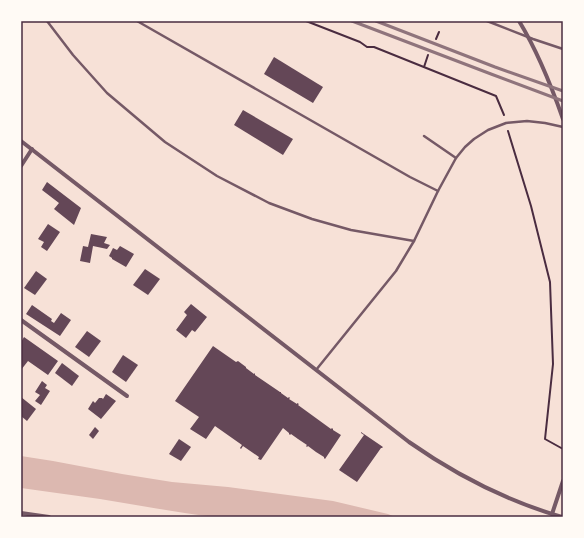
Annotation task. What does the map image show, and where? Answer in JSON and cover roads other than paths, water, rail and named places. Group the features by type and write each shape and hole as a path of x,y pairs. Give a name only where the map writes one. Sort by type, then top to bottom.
{"street":[{"path":"519,21 540,61 553,90 563,119"},
{"path":"21,141 316,371 433,459 484,488 506,498 562,517"},
{"path":"21,166 32,149"},
{"path":"21,320 127,396"},
{"path":"552,514 563,481"},
{"path":"21,513 49,517"}],"lane":[{"path":"47,21 107,93 165,142 217,176 269,203 312,219 351,230 414,241"},
{"path":"137,21 410,177 438,191"},
{"path":"487,21 563,49"},
{"path":"316,371 396,271 414,241 456,158 464,147 488,130 506,123 527,121 563,127"},
{"path":"424,136 456,158"}],"railway":[{"path":"352,21 563,101"},
{"path":"376,21 495,67 563,91"}]}
